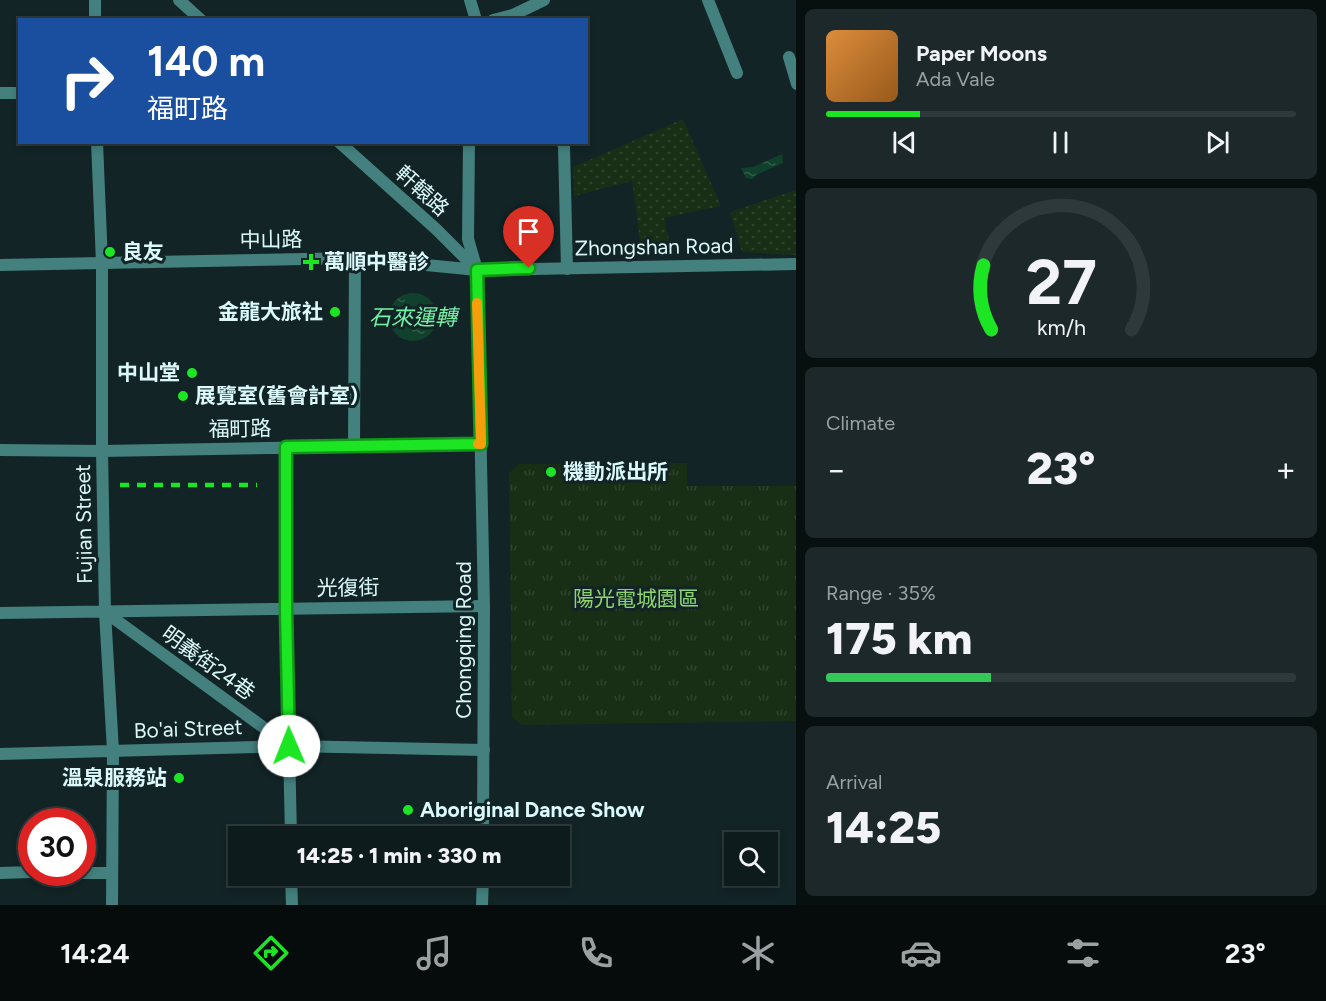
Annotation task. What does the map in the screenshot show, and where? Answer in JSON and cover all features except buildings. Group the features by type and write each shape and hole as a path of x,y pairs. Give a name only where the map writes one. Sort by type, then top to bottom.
{"street":[{"path":"95,0 95,18"},
{"path":"179,0 199,18"},
{"path":"470,0 475,18"},
{"path":"514,17 544,0"},
{"path":"708,0 737,73"},
{"path":"789,57 796,84"},
{"path":"0,93 18,93"},
{"name":"Fujian Street","path":"97,144 102,263 105,612 113,751 112,905"},
{"name":"軒轅路","path":"341,144 436,229 477,270"},
{"name":"Chongqing Road","path":"469,144 468,239 477,270 481,444 484,606 483,826"},
{"path":"563,144 567,268"},
{"path":"354,445 356,258"},
{"name":"中山路","path":"102,263 356,258 477,270"},
{"path":"0,265 102,263"},
{"name":"Zhongshan Road","path":"477,270 796,264"},
{"name":"福町路","path":"0,450 102,451 481,444"},
{"path":"286,447 286,609 291,826"},
{"name":"光復街","path":"0,614 484,606"},
{"name":"明義街24巷","path":"105,612 289,746"},
{"name":"Bo'ai Street","path":"0,754 289,746 484,750"},
{"path":"0,873 18,872"},
{"path":"96,873 111,873"},
{"path":"291,886 292,905"},
{"path":"482,905 483,886"}],"green space":[{"path":"683,119 721,206 664,218 672,252 642,256 632,181 574,196 573,167"},
{"path":"796,190 796,255 742,252 730,212"},
{"name":"陽光電城園區","path":"687,463 687,486 796,486 796,721 522,725 512,717 509,473 519,464"}],"water":[{"path":"782,154 783,163 756,175 753,179 746,178 741,168 753,167"},
{"name":"石來運轉","path":"408,293 418,293 433,303 437,317 433,331 427,337 418,341 408,341 393,331 389,322 389,312 399,297"}],"railway":[{"path":"120,485 257,485"}],"slow traffic":[{"path":"477,303 481,444 478,444"}],"place":[{"name":"良友","path":"110,252"},
{"name":"萬順中醫診","path":"311,262"},
{"name":"金龍大旅社","path":"335,312"},
{"name":"中山堂","path":"192,373"},
{"name":"展覽室(舊會計室)","path":"183,396"},
{"name":"機動派出所","path":"551,472"},
{"name":"溫泉服務站","path":"179,778"},
{"name":"Aboriginal Dance Show","path":"408,810"}],"route":[{"path":"289,746 286,447 481,444 477,270 529,268"}]}
